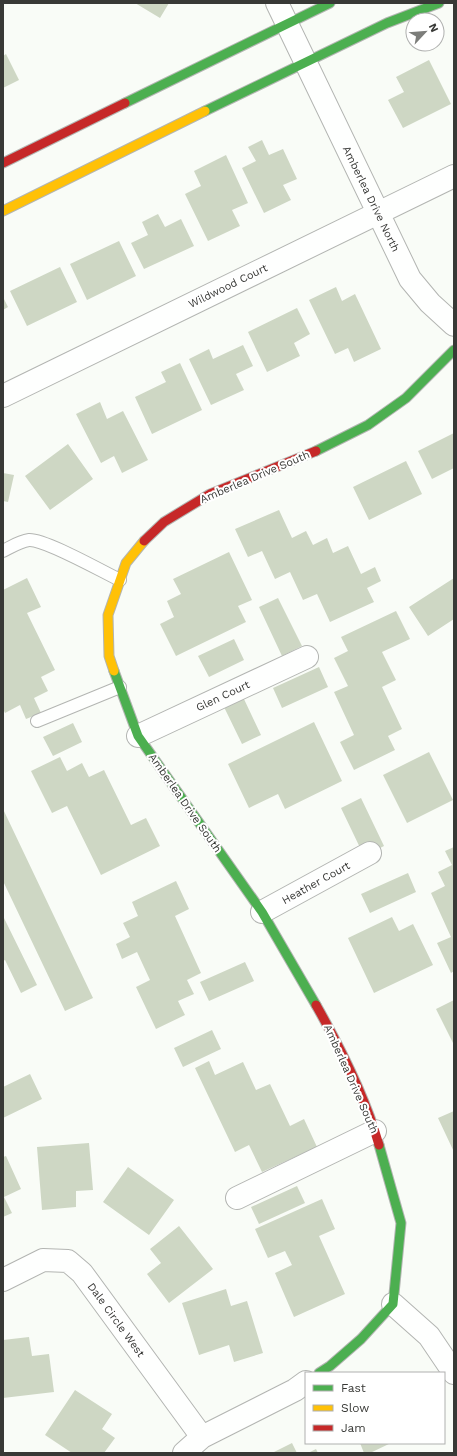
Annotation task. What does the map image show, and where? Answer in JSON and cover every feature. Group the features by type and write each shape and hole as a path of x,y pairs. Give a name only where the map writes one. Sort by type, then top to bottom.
{"street":[{"name":"Amberlea Drive North","path":"277,3 410,279 430,303 454,325"},
{"path":"3,163 330,3"},
{"path":"3,211 305,62 387,23 439,3"},
{"name":"Wildwood Court","path":"3,396 454,176"},
{"name":"Amberlea Drive South","path":"393,1304 401,1223 371,1118 333,1034 262,912 138,736 109,656 108,615 126,563 147,538 164,522 210,494 316,451 368,425 406,398 454,350"},
{"name":"Glen Court","path":"138,736 307,657"},
{"name":"Heather Court","path":"262,912 370,853"},
{"path":"238,1198 375,1131"},
{"name":"Dale Circle West","path":"3,1280 43,1260 68,1261 82,1273 202,1437"},
{"path":"321,1372 330,1366 361,1339 393,1304 429,1336 454,1373"},
{"path":"184,1453 202,1437 295,1390 305,1383"}],"lane":[{"path":"3,551 28,540 36,541 54,548 120,580"},
{"path":"37,721 120,687"}],"building":[{"path":"135,3 169,3 160,18"},
{"path":"6,54 19,80 3,88 3,56"},
{"path":"429,60 451,104 403,128 388,100 404,92 396,77"},
{"path":"262,140 269,155 283,149 297,179 283,185 291,200 264,213 242,168 256,161 248,147"},
{"path":"226,155 248,203 232,210 240,226 208,241 185,194 201,186 194,171"},
{"path":"158,214 165,227 181,219 194,246 144,269 131,243 148,235 142,222"},
{"path":"119,241 136,276 87,300 70,264"},
{"path":"60,267 77,302 27,326 10,291"},
{"path":"336,287 342,301 355,294 381,349 354,362 348,348 335,354 309,300"},
{"path":"3,297 8,307 3,310"},
{"path":"297,308 310,334 294,343 300,356 267,372 248,332"},
{"path":"243,345 253,366 236,374 244,390 211,405 189,359 209,349 213,359"},
{"path":"180,363 202,410 152,434 135,397 166,382 161,372"},
{"path":"100,402 107,419 123,411 148,460 122,473 114,456 101,463 76,414"},
{"path":"454,433 454,468 432,479 418,451"},
{"path":"68,444 93,479 50,510 25,476"},
{"path":"406,461 422,494 369,520 353,487"},
{"path":"3,473 14,475 8,502 3,501"},
{"path":"279,510 292,538 306,531 313,545 327,538 333,553 348,546 361,574 375,567 381,581 367,588 374,602 330,622 317,594 303,600 290,572 275,579 262,551 248,557 235,529"},
{"path":"229,552 252,600 238,606 246,622 176,656 160,624 174,617 167,601 181,594 173,579"},
{"path":"27,578 41,607 27,613 55,670 41,677 48,691 34,698 41,713 26,719 20,705 5,713 3,709 3,590"},
{"path":"454,578 454,619 428,636 409,607"},
{"path":"278,598 302,646 282,656 259,607"},
{"path":"396,611 410,639 382,652 396,680 382,687 402,729 388,736 395,750 354,770 340,742 354,735 334,692 348,686 334,658 348,651 341,637"},
{"path":"234,639 244,660 209,677 198,656"},
{"path":"319,667 328,687 282,708 273,688"},
{"path":"243,697 261,735 242,744 224,707"},
{"path":"314,722 342,781 285,809 278,794 249,808 228,764"},
{"path":"73,723 82,742 53,756 43,737"},
{"path":"429,752 453,800 407,823 383,775"},
{"path":"60,757 67,771 82,763 89,777 104,770 131,825 146,818 160,846 101,875 67,806 52,813 31,771"},
{"path":"361,798 384,846 364,856 341,808"},
{"path":"3,809 93,998 65,1011 3,881"},
{"path":"454,847 454,971 451,973 437,943 451,937 431,893 445,886 438,872 452,865 445,851"},
{"path":"408,873 416,892 370,913 361,894"},
{"path":"176,881 189,909 175,916 201,973 187,980 194,994 178,1001 185,1015 156,1029 136,987 150,980 137,952 122,959 116,944 130,937 123,923 138,916 132,902"},
{"path":"3,916 37,985 21,993 5,960 3,961"},
{"path":"392,917 399,931 413,924 433,965 374,993 348,938"},
{"path":"245,962 254,981 209,1001 200,982"},
{"path":"454,1000 454,1045 436,1009"},
{"path":"212,1030 221,1049 183,1067 174,1048"},
{"path":"209,1061 215,1075 243,1062 256,1090 270,1084 290,1126 304,1119 317,1147 262,1172 249,1145 235,1152 195,1068"},
{"path":"30,1074 42,1099 3,1118 3,1087"},
{"path":"454,1111 454,1152 438,1118"},
{"path":"89,1143 93,1190 76,1191 76,1207 42,1210 37,1147"},
{"path":"6,1156 21,1189 4,1197 12,1213 3,1217 3,1157"},
{"path":"128,1167 174,1200 149,1235 103,1202"},
{"path":"297,1186 305,1203 259,1224 251,1207"},
{"path":"322,1199 335,1229 319,1236 345,1294 294,1317 275,1273 292,1265 285,1251 268,1258 255,1229"},
{"path":"179,1226 213,1269 169,1303 147,1274 161,1263 150,1249"},
{"path":"226,1289 231,1306 247,1301 263,1353 234,1362 229,1345 199,1355 182,1303"},
{"path":"29,1337 32,1356 49,1354 54,1392 3,1398 3,1340"},
{"path":"75,1390 112,1414 102,1429 115,1438 104,1453 72,1453 45,1435"},
{"path":"292,1443 297,1453 272,1453"},
{"path":"360,1444 389,1444 370,1453 364,1453"},
{"path":"316,1449 318,1453 308,1453"}],"traffic: fast":[{"path":"125,103 330,3"},
{"path":"205,111 387,23 439,3"},
{"path":"316,451 368,425 406,398 454,350"},
{"path":"114,671 138,736 262,912 316,1005"},
{"path":"321,1372 330,1366 361,1339 393,1304 401,1223 379,1145"}],"traffic: slow":[{"path":"3,211 205,111"},
{"path":"114,671 109,656 108,615 126,563 144,541"}],"traffic: jam":[{"path":"3,163 125,103"},
{"path":"144,541 164,522 210,494 316,451"},
{"path":"316,1005 352,1073 367,1109 379,1145"}]}
